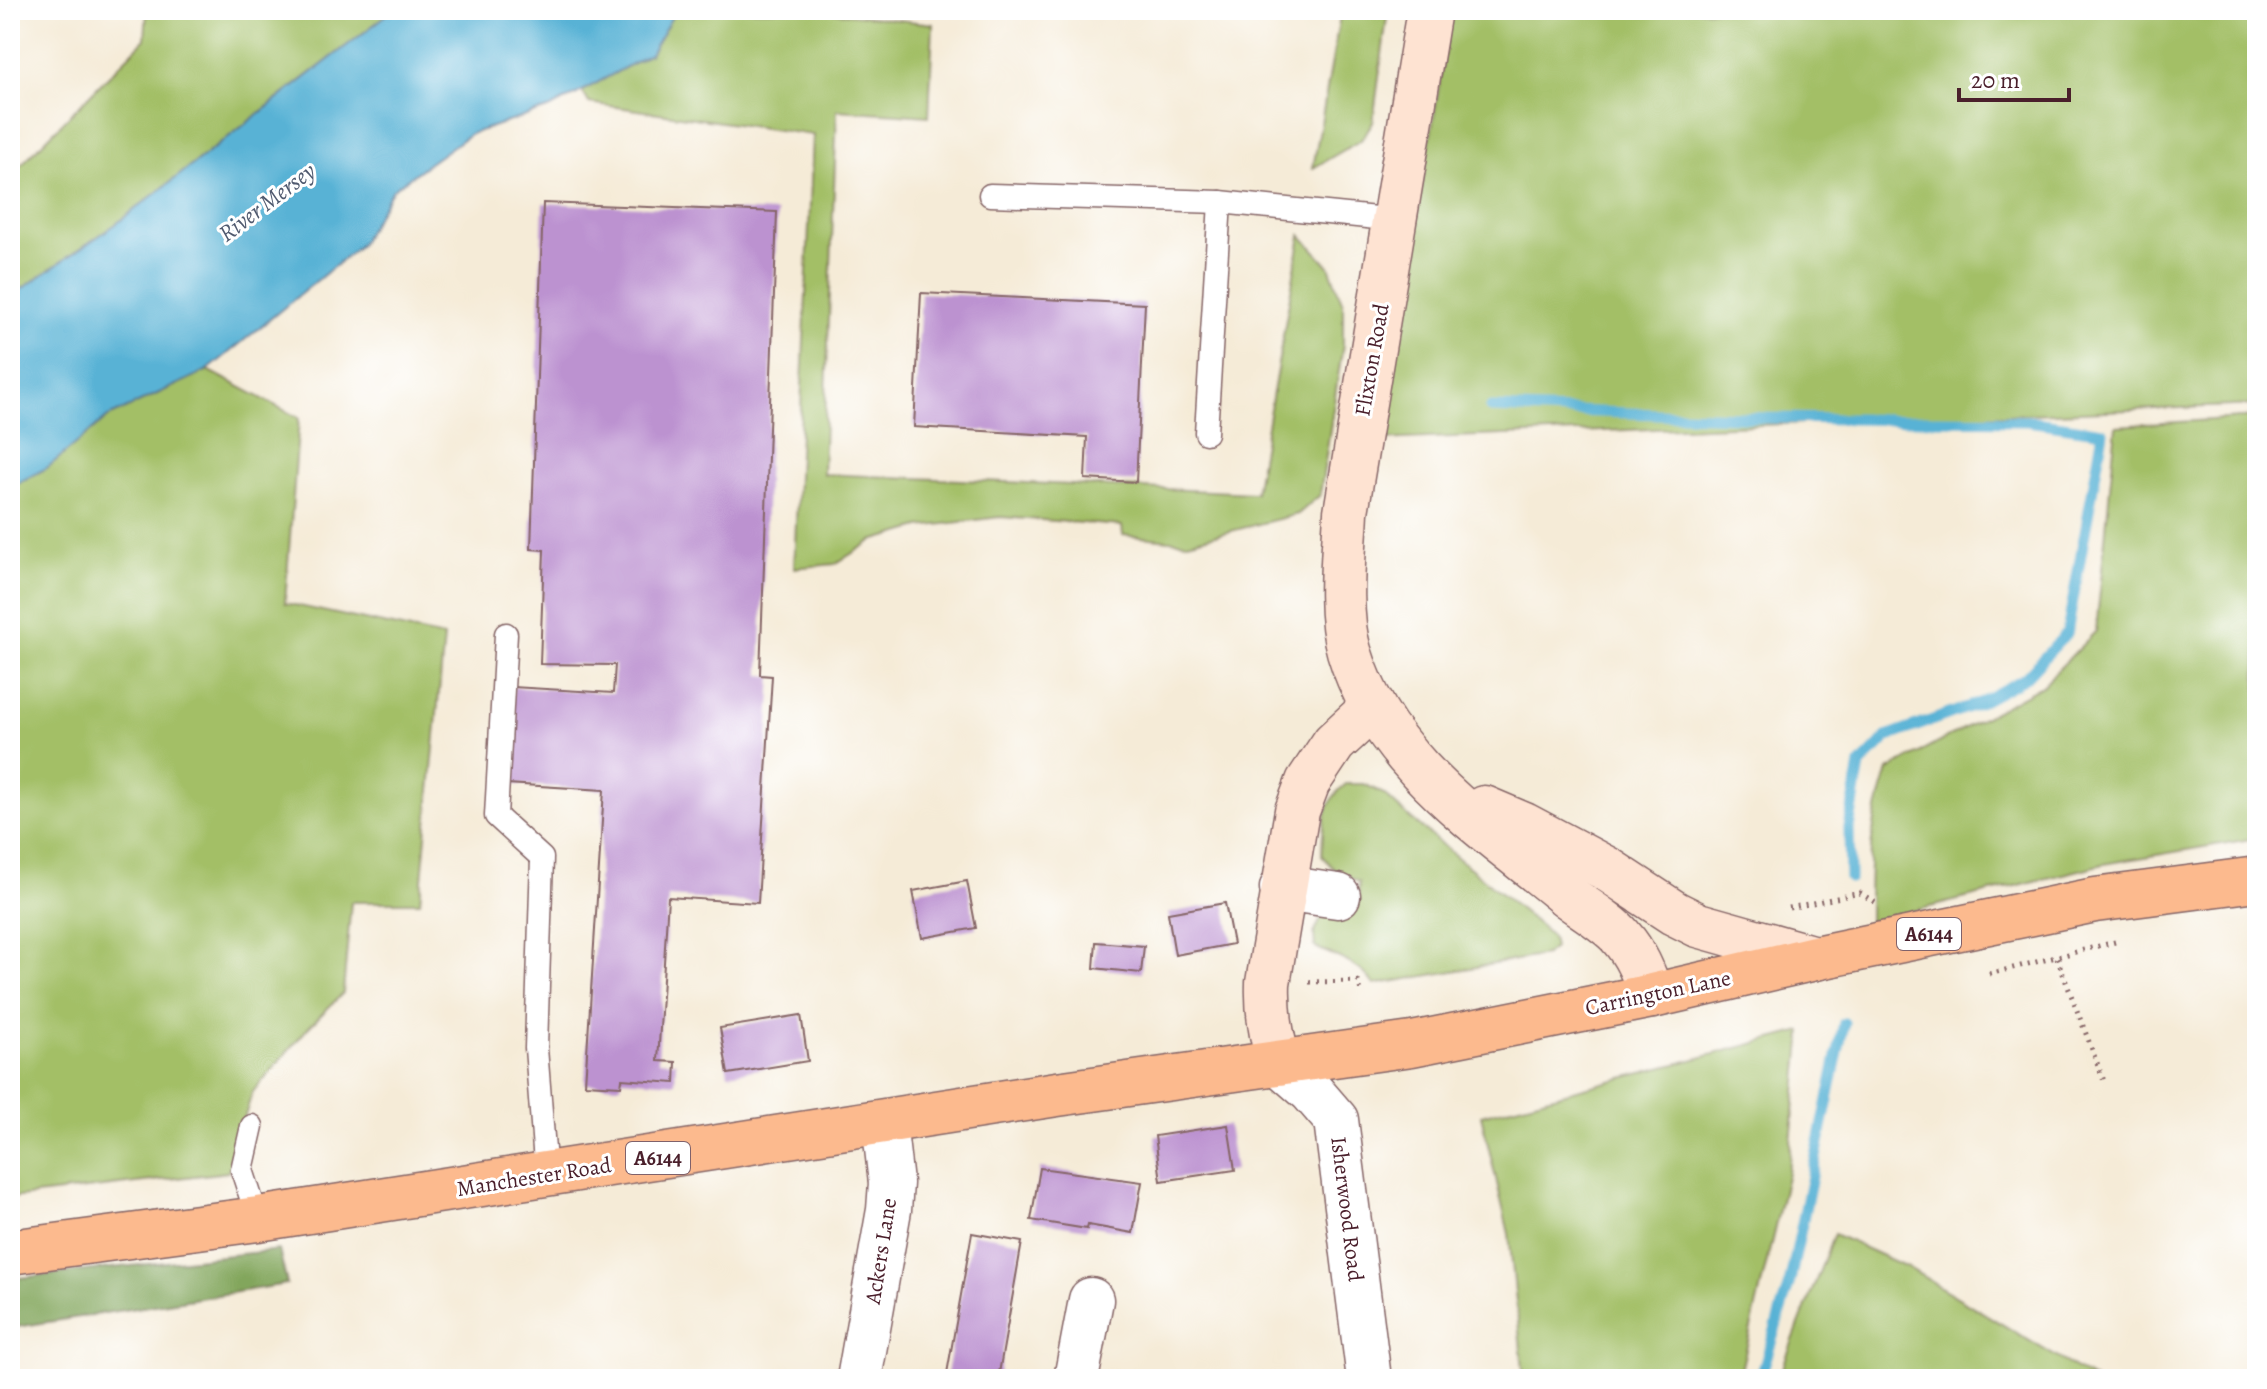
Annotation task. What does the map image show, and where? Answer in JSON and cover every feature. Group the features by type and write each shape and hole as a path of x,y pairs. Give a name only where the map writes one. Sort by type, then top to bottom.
{"main road":[{"name":"Flixton Road","path":"1429,10 1346,512 1343,581 1348,650 1373,707 1403,752 1431,784 1580,907 1620,935 1641,964 1652,996"},
{"path":"1279,1063 1267,1011 1268,983 1297,811 1308,782 1334,743 1373,707"},
{"path":"1431,784 1607,869 1698,925 1767,926"},
{"name":"Carrington Lane","path":"1057,1094 1412,1044 1652,996 1815,958 2042,911 2139,893 2257,879"},
{"name":"A6144","path":"1767,926 1815,958"},
{"name":"Manchester Road","path":"10,1252 258,1219 1057,1094"}],"street":[{"path":"1282,888 1338,896"},
{"name":"Isherwood Road","path":"1279,1063 1311,1091 1336,1120 1369,1379"},
{"name":"Ackers Lane","path":"859,1379 889,1210 891,1183 884,1122"},
{"path":"1076,1379 1091,1300"}],"lane":[{"path":"990,195 1220,202 1396,220"},
{"path":"1206,433 1220,202"},
{"path":"506,634 496,816 542,858 536,1048 546,1175"},
{"path":"252,1126 242,1170 258,1219"}],"path":[{"path":"1767,926 1860,893 1926,935"},
{"path":"2042,911 2104,1081"},
{"path":"1989,974 2129,938"},
{"path":"1301,982 1358,981 1361,991"}],"green space":[{"path":"147,10 393,10 116,224 10,297 10,176 145,39"},
{"path":"676,10 814,10 933,24 929,116 837,110 823,474 1255,493 1301,235 1329,266 1343,304 1343,344 1320,495 1298,514 1188,542 1123,535 1122,526 1000,517 920,527 872,541 835,564 794,568 813,135 589,103 582,91 650,54"},
{"path":"1341,10 1388,10 1373,122 1361,140 1313,168"},
{"path":"1452,10 2257,10 2257,405 1379,440"},
{"path":"208,370 299,418 285,603 444,637 420,902 351,902 343,993 252,1093 228,1172 10,1198 10,487 47,468 108,417"},
{"path":"2257,417 2257,838 2104,864 1869,922 1871,845 1888,770 2042,686 2096,631 2116,426"},
{"path":"1346,784 1364,784 1384,794 1545,930 1552,937 1554,948 1545,955 1374,985 1355,966 1315,947 1314,934 1322,916 1358,903 1359,882 1334,869 1322,856 1328,807"},
{"path":"1802,1031 1788,1172 1739,1379 1524,1379 1509,1234 1481,1115"},
{"path":"1834,1234 1907,1267 2093,1379 1778,1379"},
{"path":"279,1250 287,1284 10,1328 10,1279"}],"water":[{"name":"River Mersey","path":"393,10 676,10 650,54 551,108 470,134 393,189 359,246 208,370 108,417 47,468 10,487 10,297 116,224"}],"building":[{"path":"543,203 777,212 760,673 772,676 758,903 668,897 658,1061 676,1062 675,1083 622,1079 621,1086 585,1084 604,790 507,784 513,687 613,693 615,665 540,664 544,550 531,549"},
{"path":"921,293 1145,304 1136,482 1085,479 1087,437 914,427"},
{"path":"967,881 976,928 922,938 913,891"},
{"path":"1225,903 1233,944 1175,955 1168,913"},
{"path":"1096,942 1144,946 1141,973 1094,968"},
{"path":"801,1015 808,1061 728,1074 720,1028"},
{"path":"1228,1125 1235,1170 1161,1181 1155,1136"},
{"path":"1040,1168 1142,1182 1133,1233 1031,1220"},
{"path":"972,1233 1022,1242 998,1379 946,1379"}],"waterway":[{"path":"1491,408 1767,418 2028,421 2103,432 2067,633 2025,678 1979,703 1887,737 1860,765 1849,828 1850,878"},
{"path":"1760,1379 1790,1281 1844,1023"}]}
